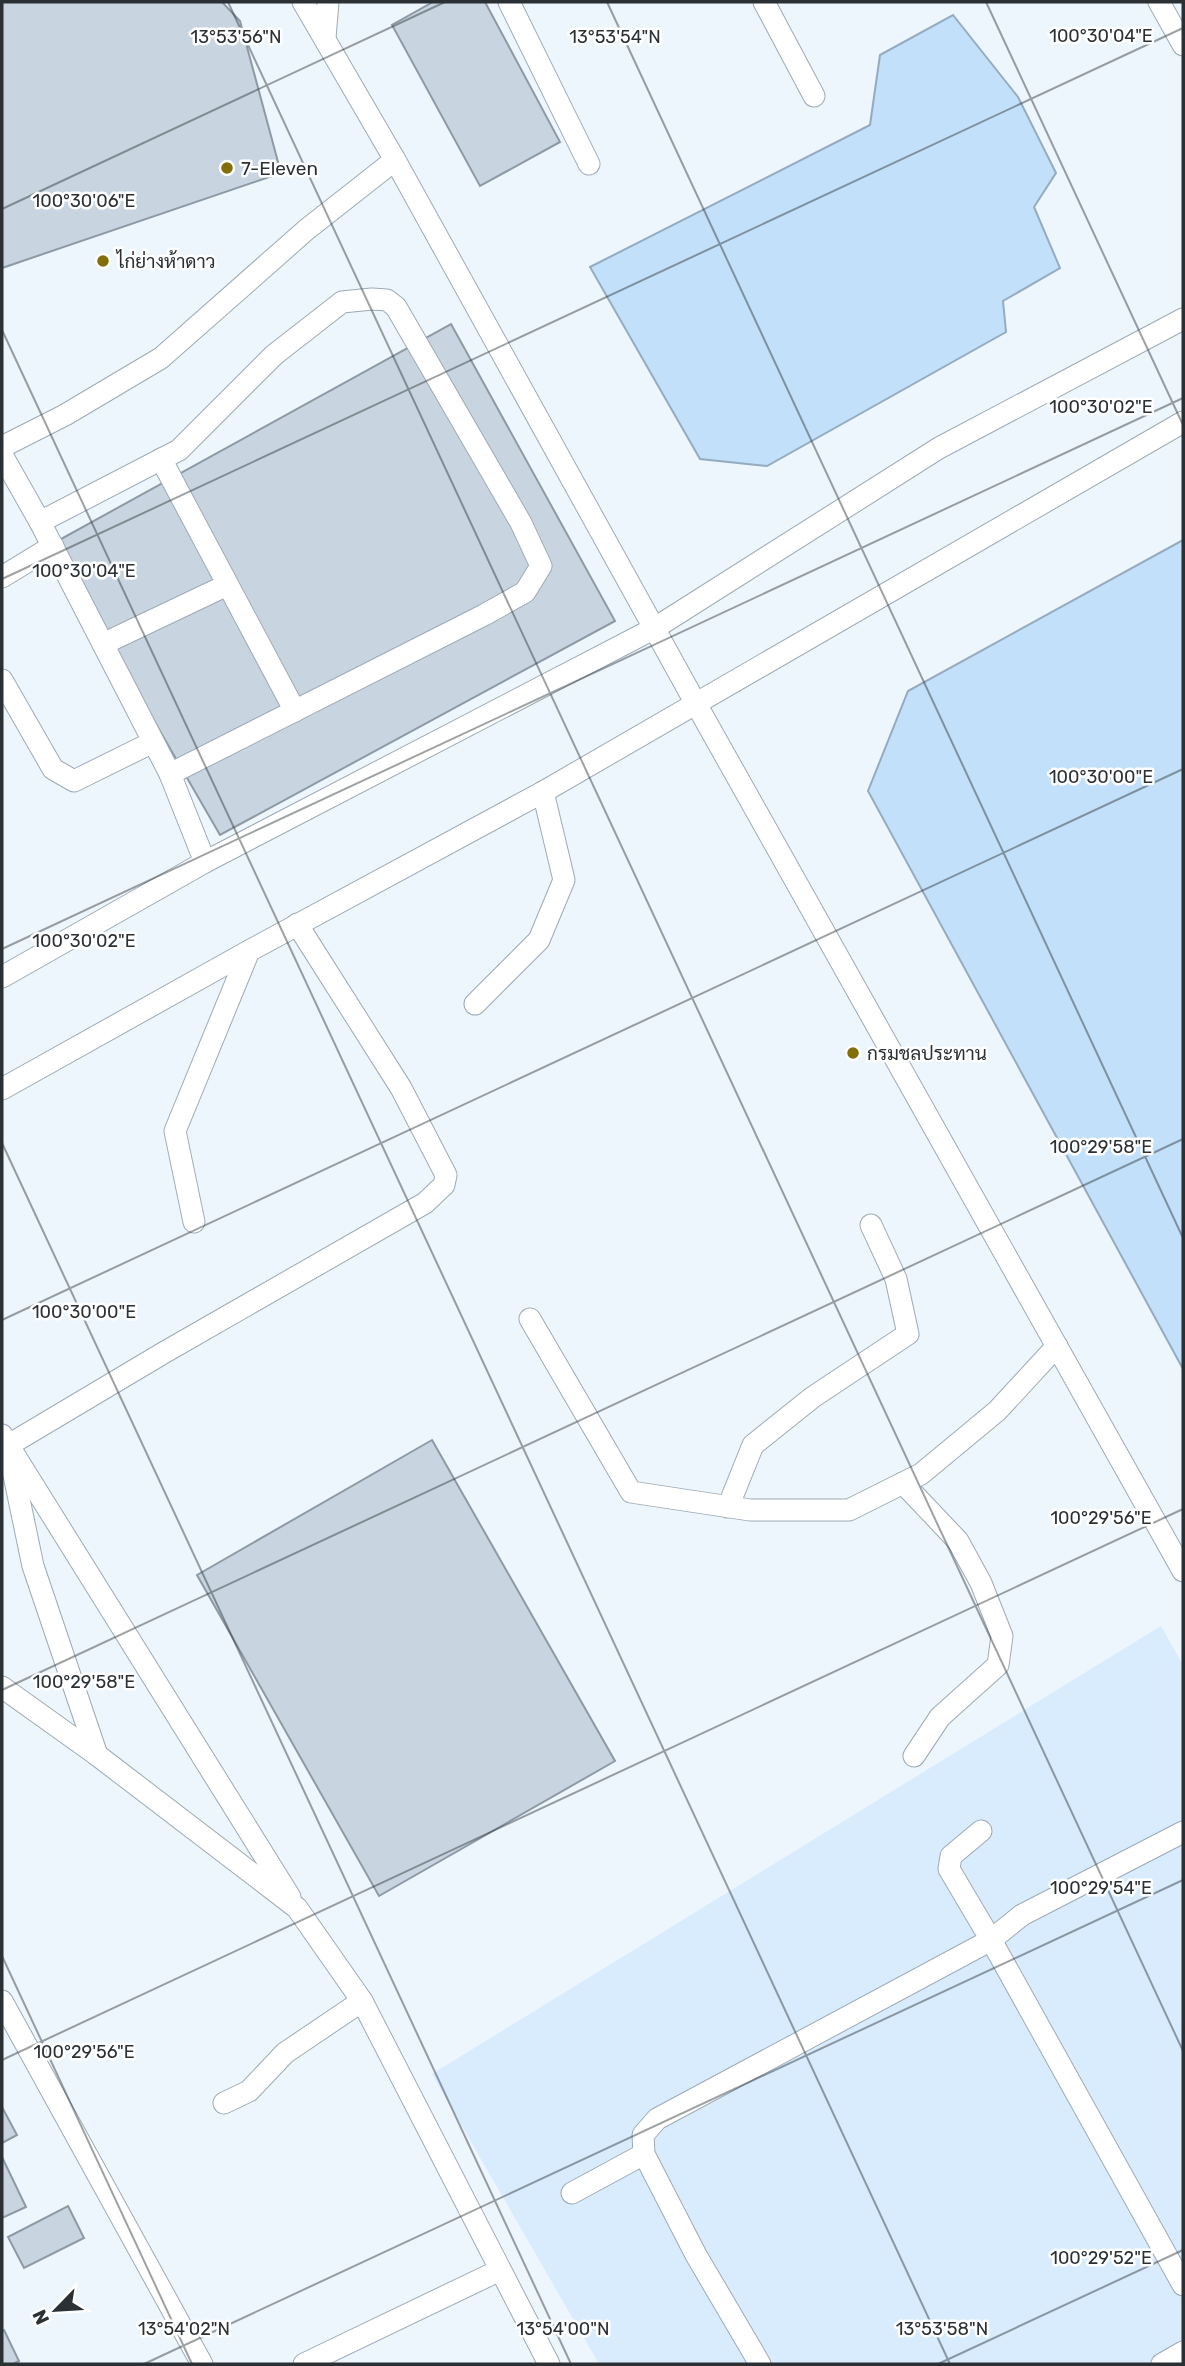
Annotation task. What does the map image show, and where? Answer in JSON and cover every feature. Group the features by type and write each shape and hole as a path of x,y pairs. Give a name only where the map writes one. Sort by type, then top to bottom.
{"lane":[{"path":"303,2 395,160 695,702 1183,1571"},
{"path":"325,38 328,2"},
{"path":"509,2 589,164"},
{"path":"764,2 814,96"},
{"path":"1159,2 1183,45"},
{"path":"2,447 65,415 161,358 306,230 395,160"},
{"path":"40,522 179,450 274,355 342,302 372,299 387,300 396,307 521,523 541,566 525,592 170,774"},
{"path":"2,977 205,862 655,628 939,448 1183,319"},
{"path":"2,1089 248,951 542,792 1183,422"},
{"path":"2,455 53,546 170,774 205,862"},
{"path":"161,459 295,711"},
{"path":"2,577 53,546"},
{"path":"103,645 227,584"},
{"path":"2,680 52,769 74,781 153,742"},
{"path":"475,1004 539,940 564,880 542,792"},
{"path":"4,1443 425,1203 444,1185 446,1175 401,1088 298,924"},
{"path":"194,1223 175,1131 248,951"},
{"path":"727,1507 753,1445 813,1397 908,1334 897,1279 871,1225"},
{"path":"530,1320 631,1492 750,1510 849,1510 921,1474 997,1412 1056,1346"},
{"path":"4,1443 33,1566 97,1755"},
{"path":"4,1443 297,1908 362,2001 549,2364"},
{"path":"903,1483 958,1541 981,1583 1002,1636 998,1665 940,1717 914,1756"},
{"path":"2,1687 97,1755 297,1908"},
{"path":"981,1831 951,1856 949,1869 1183,2285"},
{"path":"760,2364 696,2255 644,2154 643,2135 657,2119 991,1940 1022,1915 1183,1832"},
{"path":"2,2001 202,2364"},
{"path":"224,2103 249,2091 285,2053 362,2001"},
{"path":"572,2193 644,2154"},
{"path":"304,2364 500,2270"},
{"path":"1162,2364 1183,2352"}],"shaded area":[{"path":"953,15 1018,97 1056,173 1034,207 1060,268 1003,301 1006,332 767,466 700,459 590,267 870,125 880,55"},
{"path":"1183,540 1183,1369 868,791 908,691"},
{"path":"1161,1626 1183,1665 1183,2364 599,2364 432,2074"}],"building":[{"path":"2,2 222,2 240,21 281,173 2,268"},
{"path":"433,2 485,2 560,142 480,186 392,25"},
{"path":"451,324 615,621 220,835 52,544"},
{"path":"432,1440 615,1761 379,1896 197,1575"},
{"path":"2,2107 17,2135 2,2143"},
{"path":"2,2157 26,2207 2,2218"},
{"path":"68,2206 84,2238 24,2268 8,2237"},
{"path":"4,2330 19,2361 13,2364 2,2364"}],"place":[{"name":"7-Eleven","path":"227,168"},
{"name":"ไก่ย่างห้าดาว","path":"103,261"},
{"name":"กรมชลประทาน","path":"853,1053"}]}
